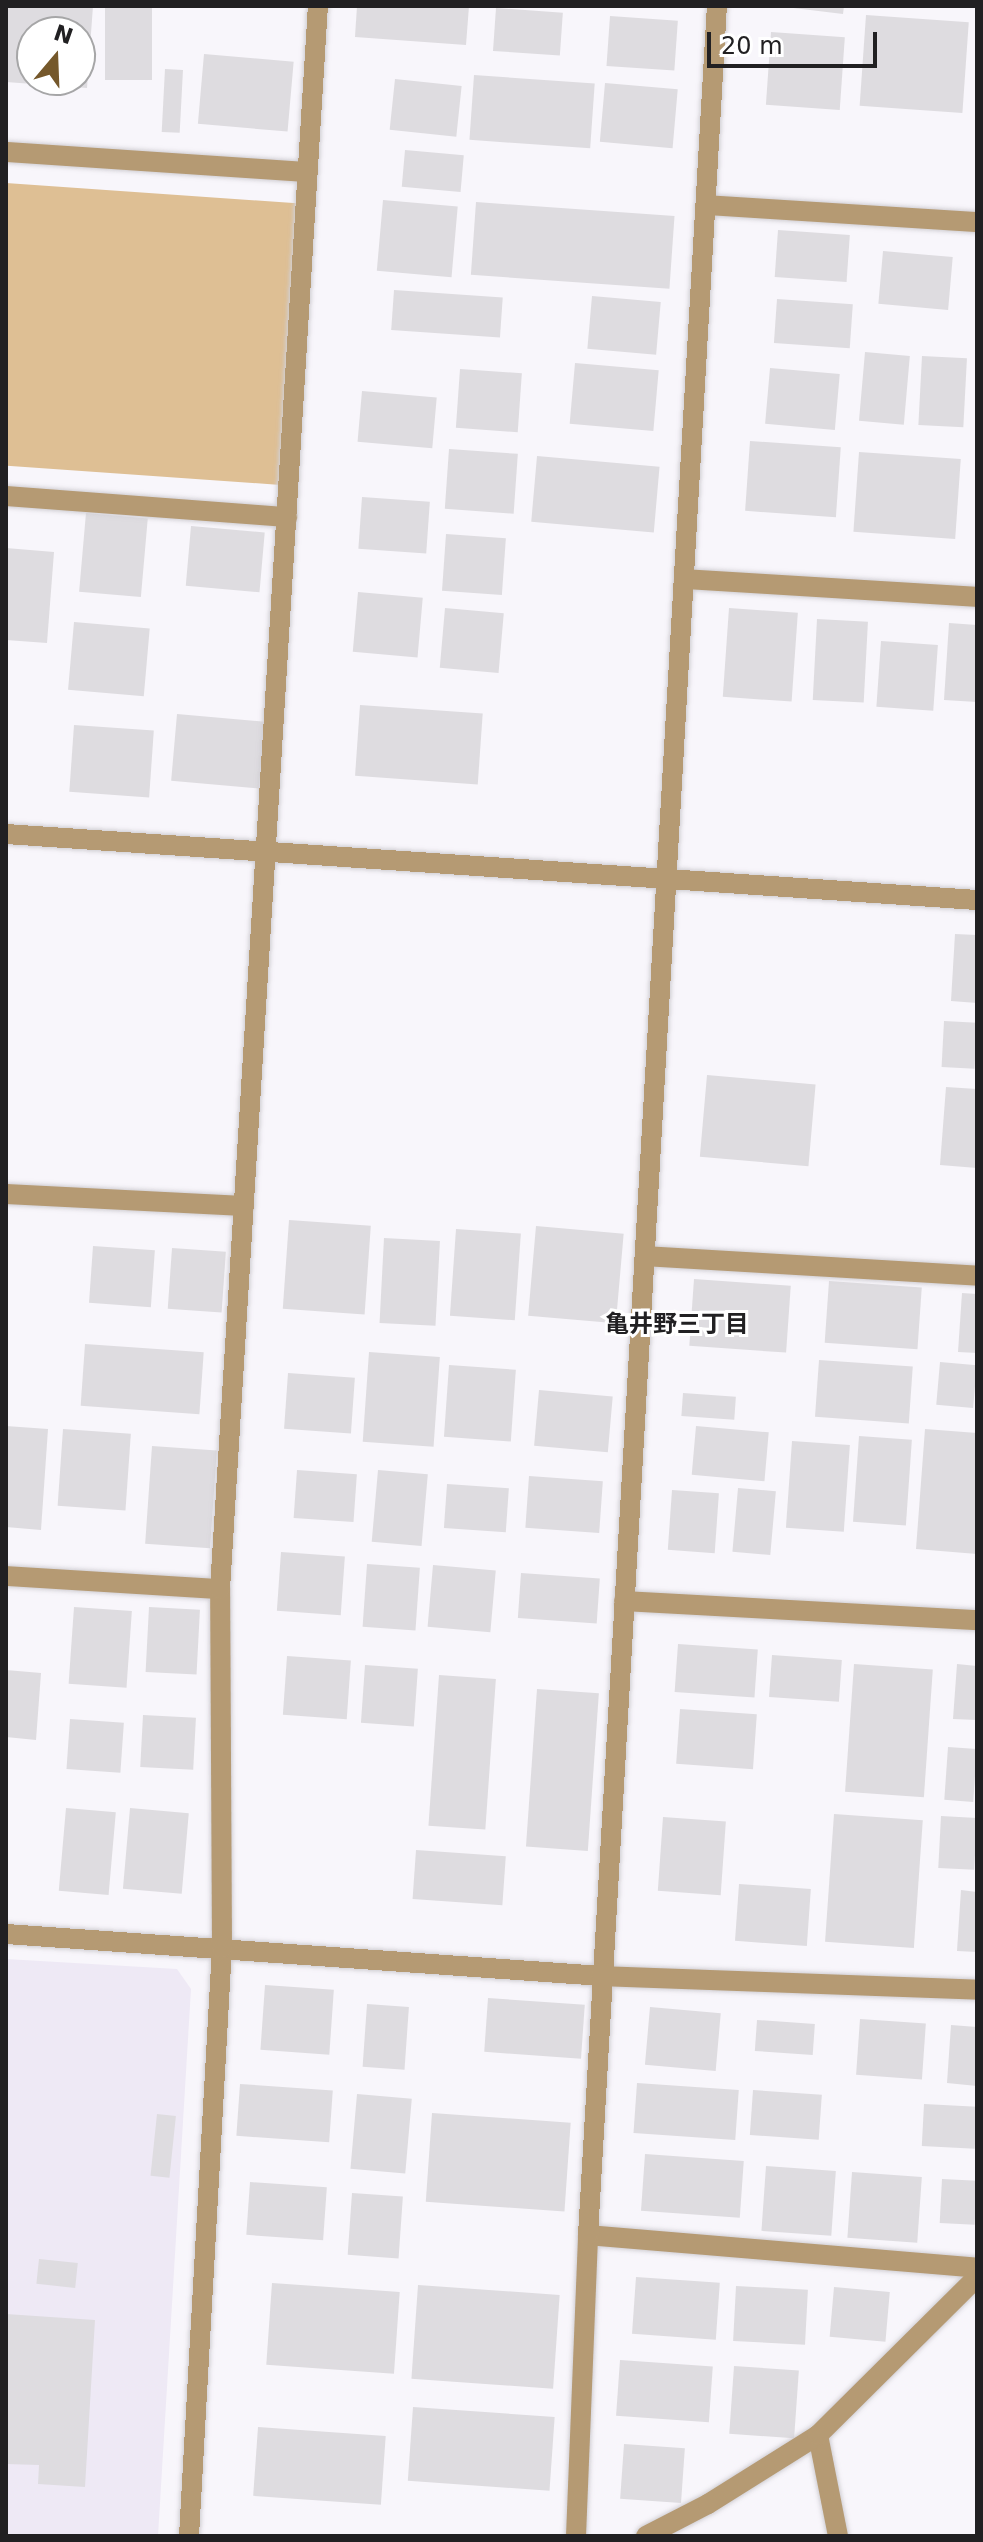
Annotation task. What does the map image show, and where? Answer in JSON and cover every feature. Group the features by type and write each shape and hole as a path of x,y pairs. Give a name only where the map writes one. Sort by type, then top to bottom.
{"street":[{"path":"189,2536 222,1948 220,1589 318,6"},
{"path":"576,2536 602,1976 717,6"},
{"path":"6,152 307,172"},
{"path":"706,205 977,222"},
{"path":"6,496 287,517"},
{"path":"684,579 977,597"},
{"path":"6,834 977,900"},
{"path":"6,1194 244,1206"},
{"path":"645,1256 977,1276"},
{"path":"6,1576 220,1589"},
{"path":"624,1601 977,1620"},
{"path":"6,1934 602,1976 977,1990"},
{"path":"588,2235 977,2268"},
{"path":"646,2536 708,2504 818,2435 977,2277"},
{"path":"818,2435 838,2536"}],"shaded area":[{"path":"6,183 300,204 281,485 6,466"},
{"path":"6,1959 177,1969 191,1989 158,2536 6,2536"}],"building":[{"path":"7,6 93,6 92,16 16,16 16,83 6,82"},
{"path":"105,6 152,6 152,80 105,80"},
{"path":"357,6 469,6 466,45 355,37"},
{"path":"777,6 844,6 843,14"},
{"path":"496,8 563,13 560,56 493,51"},
{"path":"866,15 969,22 962,113 860,106"},
{"path":"610,16 678,21 674,71 607,66"},
{"path":"771,32 845,37 840,110 766,105"},
{"path":"204,54 294,62 288,132 198,124"},
{"path":"165,69 183,70 180,133 162,132"},
{"path":"474,75 595,83 590,148 469,140"},
{"path":"395,79 462,86 456,137 390,130"},
{"path":"605,83 678,89 673,148 600,142"},
{"path":"405,150 464,155 461,192 402,187"},
{"path":"383,200 458,207 452,277 377,271"},
{"path":"476,202 675,216 669,289 471,275"},
{"path":"778,230 850,235 847,282 775,277"},
{"path":"883,251 953,257 948,310 878,304"},
{"path":"394,290 503,298 500,338 391,330"},
{"path":"592,296 661,302 656,355 587,349"},
{"path":"777,299 853,304 850,348 774,343"},
{"path":"865,352 910,356 904,425 859,421"},
{"path":"922,356 967,358 963,427 918,425"},
{"path":"575,363 659,370 653,431 570,424"},
{"path":"770,368 840,374 835,430 765,424"},
{"path":"460,369 522,373 518,432 456,428"},
{"path":"362,391 437,398 432,448 358,442"},
{"path":"750,441 841,447 836,517 745,511"},
{"path":"449,449 518,454 514,514 445,509"},
{"path":"859,452 961,459 955,539 853,532"},
{"path":"537,456 660,467 654,532 531,522"},
{"path":"362,497 430,502 426,554 358,549"},
{"path":"86,513 148,518 141,597 79,592"},
{"path":"191,526 265,532 259,592 186,586"},
{"path":"446,534 506,538 502,595 442,591"},
{"path":"6,548 54,552 47,643 6,640"},
{"path":"358,592 423,598 418,657 353,652"},
{"path":"445,608 504,613 499,673 440,668"},
{"path":"729,608 798,613 792,702 723,697"},
{"path":"817,619 868,622 864,703 813,700"},
{"path":"74,622 150,629 144,696 68,690"},
{"path":"949,623 977,625 977,702 944,700"},
{"path":"881,641 938,645 933,711 876,707"},
{"path":"360,705 483,714 478,784 355,776"},
{"path":"177,714 265,722 259,788 171,781"},
{"path":"74,725 154,731 149,797 69,792"},
{"path":"955,934 977,935 977,1003 951,1001"},
{"path":"944,1021 977,1023 975,1069 942,1067"},
{"path":"707,1075 816,1084 808,1166 700,1157"},
{"path":"946,1087 977,1089 977,1168 940,1165"},
{"path":"289,1220 371,1226 365,1315 283,1309"},
{"path":"536,1226 624,1234 616,1323 528,1316"},
{"path":"456,1229 521,1234 515,1320 450,1316"},
{"path":"384,1238 440,1241 435,1326 380,1323"},
{"path":"93,1246 155,1250 151,1307 89,1303"},
{"path":"172,1248 226,1252 222,1313 168,1309"},
{"path":"694,1279 791,1286 786,1353 689,1346"},
{"path":"829,1281 922,1287 917,1349 825,1343"},
{"path":"962,1293 977,1294 977,1353 958,1352"},
{"path":"85,1344 204,1352 199,1414 81,1406"},
{"path":"369,1352 440,1357 434,1447 363,1442"},
{"path":"819,1360 913,1367 909,1423 815,1417"},
{"path":"940,1362 977,1365 973,1408 936,1405"},
{"path":"449,1365 516,1370 511,1441 444,1437"},
{"path":"288,1373 355,1378 351,1434 284,1429"},
{"path":"539,1390 613,1396 608,1452 534,1446"},
{"path":"683,1393 736,1397 734,1420 681,1416"},
{"path":"6,1426 48,1429 41,1530 6,1527"},
{"path":"696,1426 769,1432 764,1481 692,1475"},
{"path":"63,1429 131,1434 125,1511 58,1506"},
{"path":"925,1429 977,1433 977,1554 916,1549"},
{"path":"859,1436 912,1440 906,1525 853,1522"},
{"path":"792,1441 850,1445 844,1532 786,1528"},
{"path":"152,1446 217,1451 210,1548 145,1544"},
{"path":"297,1470 357,1474 354,1522 294,1518"},
{"path":"378,1470 428,1474 422,1546 372,1542"},
{"path":"529,1476 603,1481 599,1533 525,1528"},
{"path":"447,1484 509,1488 506,1532 444,1528"},
{"path":"738,1488 776,1491 770,1555 732,1552"},
{"path":"672,1490 719,1493 715,1553 668,1550"},
{"path":"281,1552 345,1556 341,1615 277,1611"},
{"path":"367,1564 420,1568 415,1631 363,1627"},
{"path":"433,1565 496,1570 490,1632 428,1627"},
{"path":"521,1573 600,1579 597,1623 518,1618"},
{"path":"74,1607 132,1611 126,1688 69,1684"},
{"path":"149,1607 200,1610 197,1675 146,1672"},
{"path":"678,1644 758,1650 754,1697 675,1692"},
{"path":"772,1655 842,1660 839,1702 769,1697"},
{"path":"287,1656 351,1660 347,1719 283,1715"},
{"path":"854,1664 933,1670 924,1797 845,1792"},
{"path":"957,1664 977,1666 977,1720 953,1719"},
{"path":"365,1665 418,1669 414,1727 361,1723"},
{"path":"6,1670 41,1673 36,1740 6,1737"},
{"path":"439,1675 496,1679 485,1830 428,1826"},
{"path":"537,1689 599,1693 588,1851 526,1847"},
{"path":"680,1709 757,1714 753,1769 676,1764"},
{"path":"143,1715 196,1718 193,1770 140,1767"},
{"path":"70,1719 124,1723 120,1773 67,1769"},
{"path":"948,1747 977,1749 973,1802 944,1800"},
{"path":"66,1808 116,1812 109,1895 59,1891"},
{"path":"130,1808 189,1813 182,1894 123,1889"},
{"path":"834,1814 923,1820 914,1948 825,1942"},
{"path":"941,1816 977,1818 974,1870 938,1868"},
{"path":"663,1817 726,1821 721,1895 658,1891"},
{"path":"416,1850 506,1856 502,1905 413,1899"},
{"path":"739,1884 811,1889 807,1946 735,1941"},
{"path":"961,1890 977,1892 977,1952 957,1951"},
{"path":"265,1985 334,1990 329,2055 260,2050"},
{"path":"488,1998 585,2005 581,2059 484,2052"},
{"path":"367,2004 409,2007 405,2070 363,2067"},
{"path":"650,2007 721,2013 716,2071 645,2065"},
{"path":"860,2019 926,2024 922,2079 856,2075"},
{"path":"757,2020 815,2024 813,2055 755,2051"},
{"path":"951,2025 977,2027 977,2086 947,2083"},
{"path":"637,2083 739,2090 735,2140 634,2133"},
{"path":"240,2084 333,2090 329,2142 236,2136"},
{"path":"753,2090 822,2095 819,2140 750,2135"},
{"path":"357,2094 412,2099 405,2174 350,2169"},
{"path":"924,2104 977,2107 975,2149 922,2146"},
{"path":"432,2113 571,2123 564,2211 426,2202"},
{"path":"157,2114 176,2116 169,2178 151,2176"},
{"path":"645,2154 744,2161 740,2218 641,2211"},
{"path":"766,2166 836,2171 831,2236 761,2231"},
{"path":"852,2172 922,2177 917,2243 847,2238"},
{"path":"942,2179 977,2181 975,2225 940,2223"},
{"path":"250,2182 327,2187 323,2240 246,2235"},
{"path":"352,2193 403,2197 399,2258 348,2255"},
{"path":"39,2259 78,2263 75,2288 36,2284"},
{"path":"636,2277 720,2283 716,2340 632,2334"},
{"path":"272,2283 400,2292 394,2374 266,2365"},
{"path":"418,2285 560,2295 553,2389 411,2379"},
{"path":"736,2286 808,2290 805,2345 733,2341"},
{"path":"834,2287 890,2292 885,2342 830,2337"},
{"path":"6,2314 95,2320 85,2487 38,2484 39,2465 6,2464"},
{"path":"620,2360 713,2366 709,2422 616,2416"},
{"path":"734,2366 799,2371 794,2438 729,2434"},
{"path":"413,2407 555,2417 549,2491 408,2481"},
{"path":"258,2427 386,2436 381,2505 253,2496"},
{"path":"624,2444 685,2448 681,2503 620,2499"}],"district":[{"name":"亀井野三丁目","path":"677,1325"}]}
